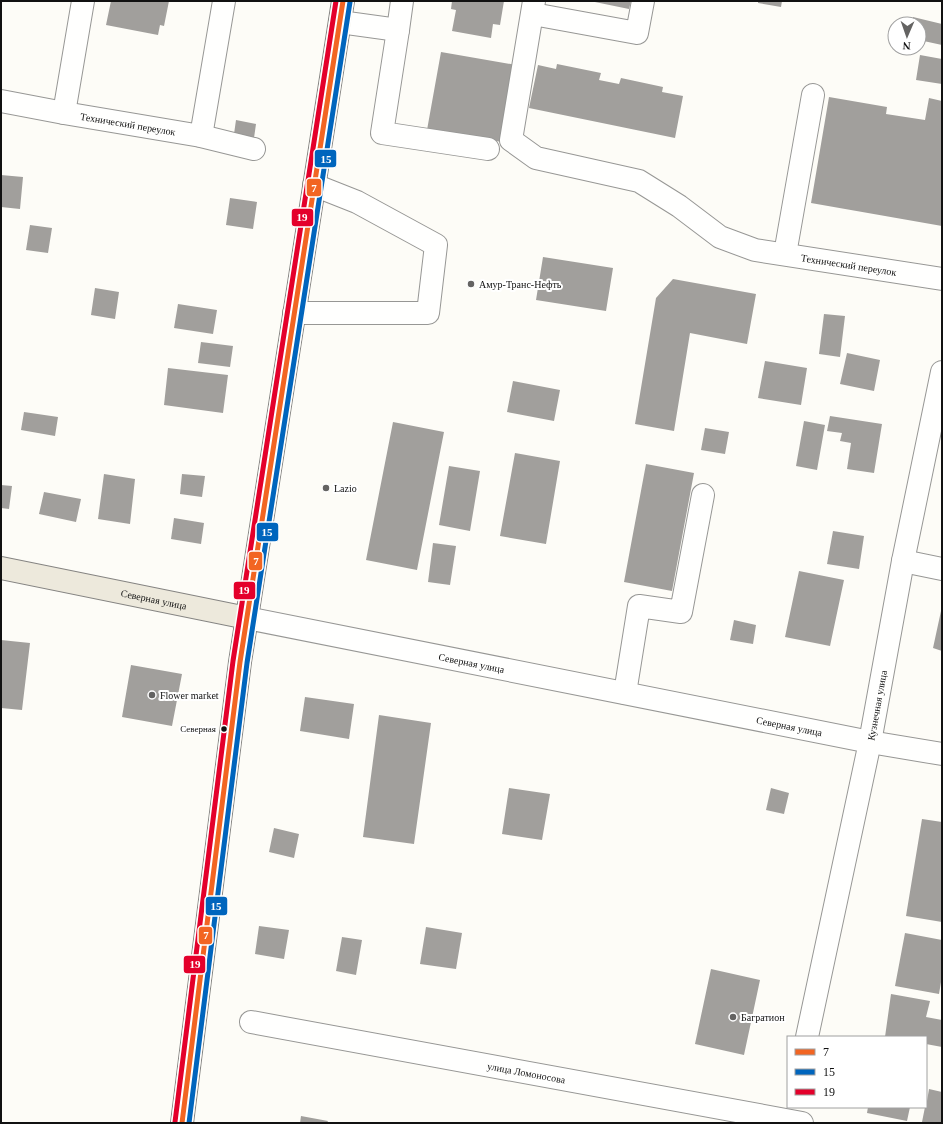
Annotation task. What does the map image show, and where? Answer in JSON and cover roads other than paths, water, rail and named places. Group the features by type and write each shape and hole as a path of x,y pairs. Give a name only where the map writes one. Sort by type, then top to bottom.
{"main road":[{"path":"181,1122 240,662 341,11"},
{"name":"Северная улица","path":"1,568 247,618"}],"street":[{"path":"64,113 83,1"},
{"path":"201,136 224,1"},
{"path":"402,1 382,133 488,149"},
{"path":"534,7 637,33 643,1"},
{"name":"Технический переулок","path":"534,7 511,140 536,158 640,181 679,206 720,237 755,250 942,279"},
{"path":"341,11 398,30"},
{"path":"785,254 813,95"},
{"name":"Технический переулок","path":"1,101 201,136 254,149"},
{"path":"294,313 428,313 436,245 358,202 314,185"},
{"name":"Кузнечная улица","path":"806,1036 870,742 903,561 941,383"},
{"path":"624,693 639,606 681,612 703,495"},
{"path":"903,561 942,568"},
{"name":"Северная улица","path":"247,618 870,742 942,754"},
{"name":"улица Ломоносова","path":"251,1022 792,1118"}],"place":[{"name":"Амур-Транс-Нефть","path":"471,284"},
{"name":"Lazio","path":"326,488"},
{"name":"Flower market","path":"152,695"},
{"name":"Северная","path":"224,729"},
{"name":"Багратион","path":"733,1017"}]}
